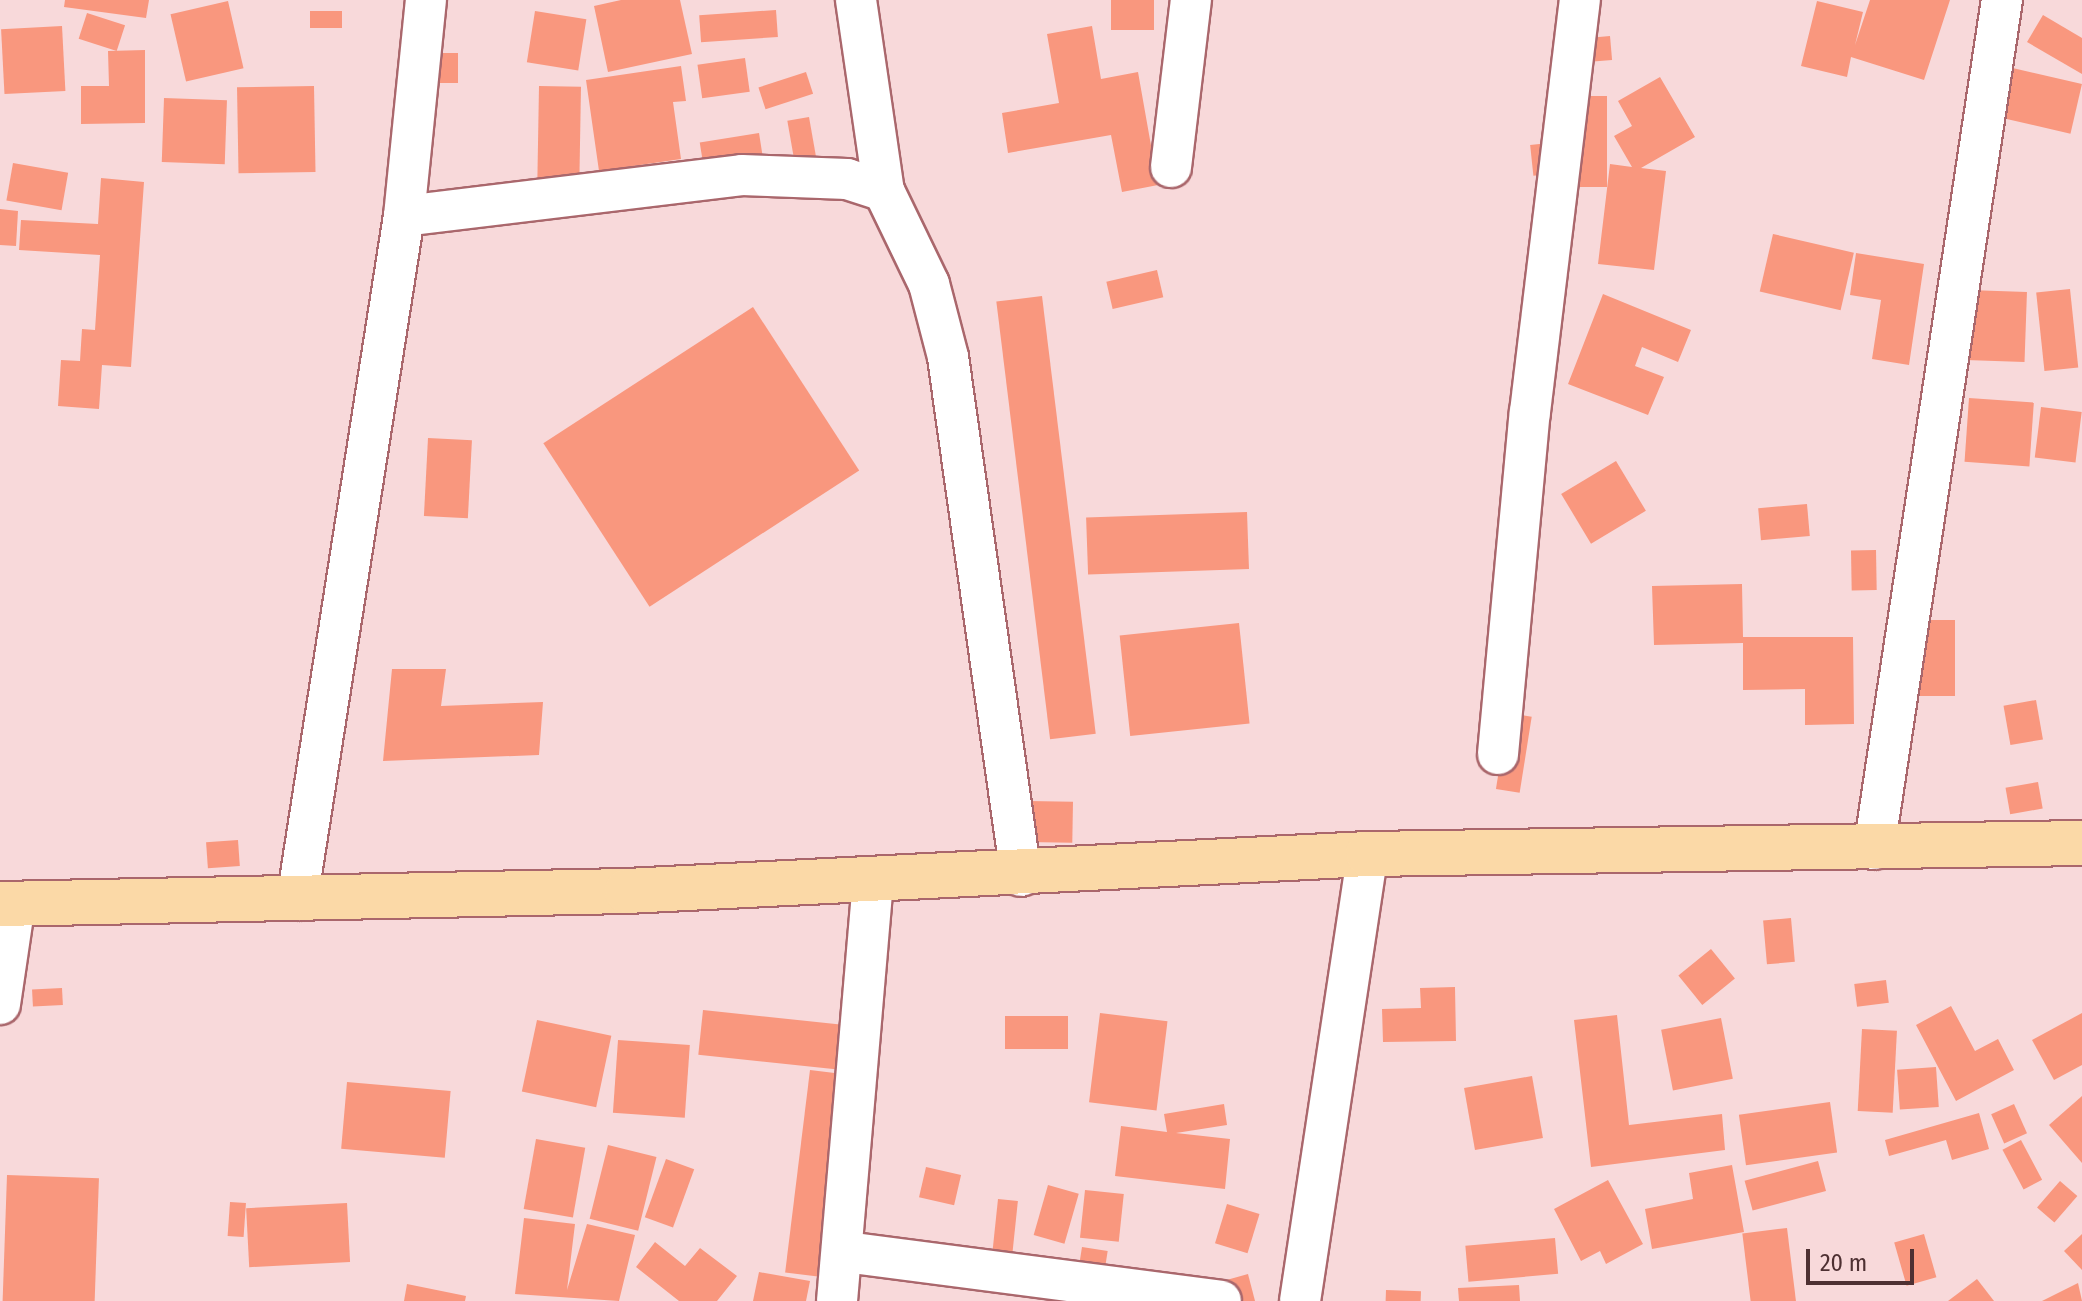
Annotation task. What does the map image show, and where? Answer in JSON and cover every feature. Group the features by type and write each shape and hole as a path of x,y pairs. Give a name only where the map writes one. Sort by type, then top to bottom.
{"main road":[{"path":"8,904 297,900 1021,876 1368,854 1874,849 2082,843"}],"street":[{"path":"297,900 404,216 426,0"},
{"path":"856,0 884,191 929,284 948,357 1021,876"},
{"path":"1171,167 1191,0"},
{"path":"1498,754 1580,0"},
{"path":"1874,849 2002,0"},
{"path":"404,216 742,175 847,179 884,191"},
{"path":"1300,1301 1368,854"},
{"path":"837,1301 845,1252 873,880"},
{"path":"0,1004 8,904"},
{"path":"845,1252 1221,1301"}],"building":[{"path":"65,0 149,0 146,18 64,7"},
{"path":"621,0 680,0 692,54 608,72 594,6"},
{"path":"1111,0 1154,0 1154,30 1111,30"},
{"path":"1870,0 1950,0 1924,80 1851,57 1847,77 1801,66 1817,1 1863,12 1855,45"},
{"path":"228,1 244,68 186,82 171,14"},
{"path":"776,10 778,37 701,42 699,15"},
{"path":"310,11 342,11 342,28 310,28"},
{"path":"535,11 586,19 578,70 527,62"},
{"path":"87,13 125,25 117,51 79,39"},
{"path":"2043,15 2082,38 2082,74 2027,42"},
{"path":"62,26 65,91 4,94 1,29"},
{"path":"1092,26 1101,79 1138,72 1158,185 1122,192 1111,135 1008,153 1002,113 1059,103 1047,34"},
{"path":"1610,36 1612,60 1587,62 1585,38"},
{"path":"145,50 145,123 81,124 81,86 109,86 108,51"},
{"path":"430,53 458,53 458,83 430,83"},
{"path":"745,58 750,92 702,98 697,65"},
{"path":"681,66 686,101 673,102 681,159 599,171 586,80"},
{"path":"2004,66 2082,84 2070,134 1993,116"},
{"path":"806,72 813,94 766,109 758,87"},
{"path":"1660,77 1695,137 1641,168 1666,171 1654,270 1598,264 1610,164 1632,167 1614,136 1632,126 1618,101"},
{"path":"314,86 316,172 239,173 237,87"},
{"path":"539,86 581,87 579,197 537,196"},
{"path":"1566,96 1607,96 1607,187 1566,187"},
{"path":"164,98 227,100 225,164 162,162"},
{"path":"809,117 816,158 795,162 787,121"},
{"path":"759,133 763,159 704,168 700,142"},
{"path":"1558,142 1561,173 1533,176 1530,145"},
{"path":"13,163 68,173 62,210 6,200"},
{"path":"101,178 144,182 131,367 102,365 99,409 58,406 61,360 80,361 82,329 95,330 100,255 19,250 21,220 98,224"},
{"path":"0,209 18,211 16,246 0,245"},
{"path":"1773,234 1854,253 1841,310 1760,291"},
{"path":"1856,253 1924,264 1909,365 1872,359 1881,300 1850,295"},
{"path":"1157,270 1163,297 1113,309 1106,282"},
{"path":"2070,289 2078,368 2044,371 2036,293"},
{"path":"1968,290 2027,292 2025,362 1966,360"},
{"path":"1603,294 1691,330 1678,362 1642,347 1635,366 1664,377 1648,415 1568,384"},
{"path":"1042,296 1096,734 1050,739 996,302"},
{"path":"753,307 859,471 650,607 543,443"},
{"path":"1969,398 2034,403 2029,466 1965,462"},
{"path":"2041,407 2082,412 2075,463 2035,458"},
{"path":"428,438 472,440 468,518 424,516"},
{"path":"1616,461 1646,511 1591,544 1561,494"},
{"path":"1807,504 1810,536 1761,540 1758,508"},
{"path":"1247,512 1249,569 1088,575 1086,518"},
{"path":"1851,550 1876,550 1877,590 1852,590"},
{"path":"1742,584 1743,637 1853,637 1854,724 1805,725 1805,689 1743,690 1743,643 1654,645 1652,586"},
{"path":"1914,620 1955,620 1955,696 1914,696"},
{"path":"1239,623 1250,723 1130,736 1120,636"},
{"path":"392,669 446,669 441,706 543,702 539,755 383,761"},
{"path":"2036,700 2043,739 2010,745 2004,706"},
{"path":"1508,713 1532,717 1520,793 1496,789"},
{"path":"2038,782 2043,809 2010,814 2006,788"},
{"path":"1028,801 1073,802 1072,843 1027,842"},
{"path":"238,840 240,866 208,868 206,842"},
{"path":"1791,918 1795,962 1767,964 1763,920"},
{"path":"1711,949 1735,979 1702,1005 1678,975"},
{"path":"1886,980 1889,1003 1857,1007 1854,984"},
{"path":"1455,987 1456,1041 1383,1042 1382,1009 1421,1008 1420,988"},
{"path":"62,988 63,1005 33,1007 32,990"},
{"path":"1951,1006 1975,1051 1998,1039 2014,1070 1956,1101 1916,1025"},
{"path":"703,1010 859,1026 854,1071 698,1055"},
{"path":"1100,1013 1167,1021 1157,1111 1089,1102"},
{"path":"2082,1013 2082,1065 2054,1080 2032,1040"},
{"path":"1617,1015 1629,1125 1722,1114 1725,1150 1591,1167 1574,1020"},
{"path":"1005,1016 1068,1016 1068,1049 1005,1049"},
{"path":"1721,1018 1733,1079 1673,1091 1661,1030"},
{"path":"537,1020 611,1036 596,1107 522,1091"},
{"path":"1862,1029 1897,1031 1893,1113 1858,1111"},
{"path":"618,1040 690,1045 685,1118 613,1113"},
{"path":"1936,1067 1939,1107 1900,1110 1897,1070"},
{"path":"810,1070 843,1074 818,1277 785,1272"},
{"path":"1532,1076 1543,1138 1475,1150 1464,1088"},
{"path":"347,1082 451,1091 445,1158 341,1149"},
{"path":"2082,1096 2082,1163 2049,1125"},
{"path":"1830,1102 1837,1153 1746,1165 1739,1115"},
{"path":"1224,1104 1227,1125 1176,1133 1230,1139 1225,1189 1115,1176 1121,1126 1167,1132 1164,1114"},
{"path":"2014,1104 2027,1133 2004,1143 1991,1114"},
{"path":"1979,1113 1989,1149 1952,1160 1946,1140 1889,1156 1885,1140"},
{"path":"536,1139 585,1148 573,1218 524,1209"},
{"path":"2021,1140 2042,1180 2024,1190 2002,1150"},
{"path":"608,1145 657,1157 638,1231 590,1219"},
{"path":"666,1159 694,1169 673,1228 645,1217"},
{"path":"1818,1161 1826,1191 1753,1211 1745,1181"},
{"path":"1732,1165 1744,1232 1652,1249 1645,1209 1693,1199 1689,1173"},
{"path":"926,1167 961,1175 954,1205 919,1197"},
{"path":"7,1175 99,1178 95,1301 3,1301"},
{"path":"1608,1180 1643,1244 1606,1264 1600,1251 1581,1261 1554,1209"},
{"path":"2060,1181 2077,1196 2054,1223 2037,1207"},
{"path":"1048,1185 1079,1194 1064,1244 1034,1235"},
{"path":"1085,1190 1124,1194 1119,1242 1080,1238"},
{"path":"998,1199 1018,1201 1010,1272 991,1270"},
{"path":"230,1202 246,1203 244,1237 228,1236"},
{"path":"347,1203 350,1262 249,1267 246,1208"},
{"path":"1227,1204 1260,1214 1248,1253 1215,1243"},
{"path":"524,1218 575,1224 567,1290 587,1224 635,1235 619,1301 515,1294"},
{"path":"1787,1228 1796,1301 1751,1301 1742,1233"},
{"path":"1924,1234 1936,1277 1907,1286 1894,1243"},
{"path":"2082,1234 2082,1270 2064,1251"},
{"path":"1555,1238 1558,1274 1468,1282 1465,1246"},
{"path":"655,1242 685,1266 700,1248 737,1276 717,1301 679,1301 636,1267"},
{"path":"1082,1247 1108,1251 1101,1294 1075,1289"},
{"path":"759,1272 810,1281 806,1301 753,1301"},
{"path":"1248,1274 1255,1301 1229,1301 1223,1281"},
{"path":"1977,1279 1994,1301 1948,1301"},
{"path":"2078,1283 2082,1301 2042,1301"},
{"path":"407,1284 466,1296 465,1301 404,1301"},
{"path":"1519,1285 1520,1301 1459,1301 1458,1288"},
{"path":"1386,1290 1421,1291 1421,1301 1386,1301"}]}
